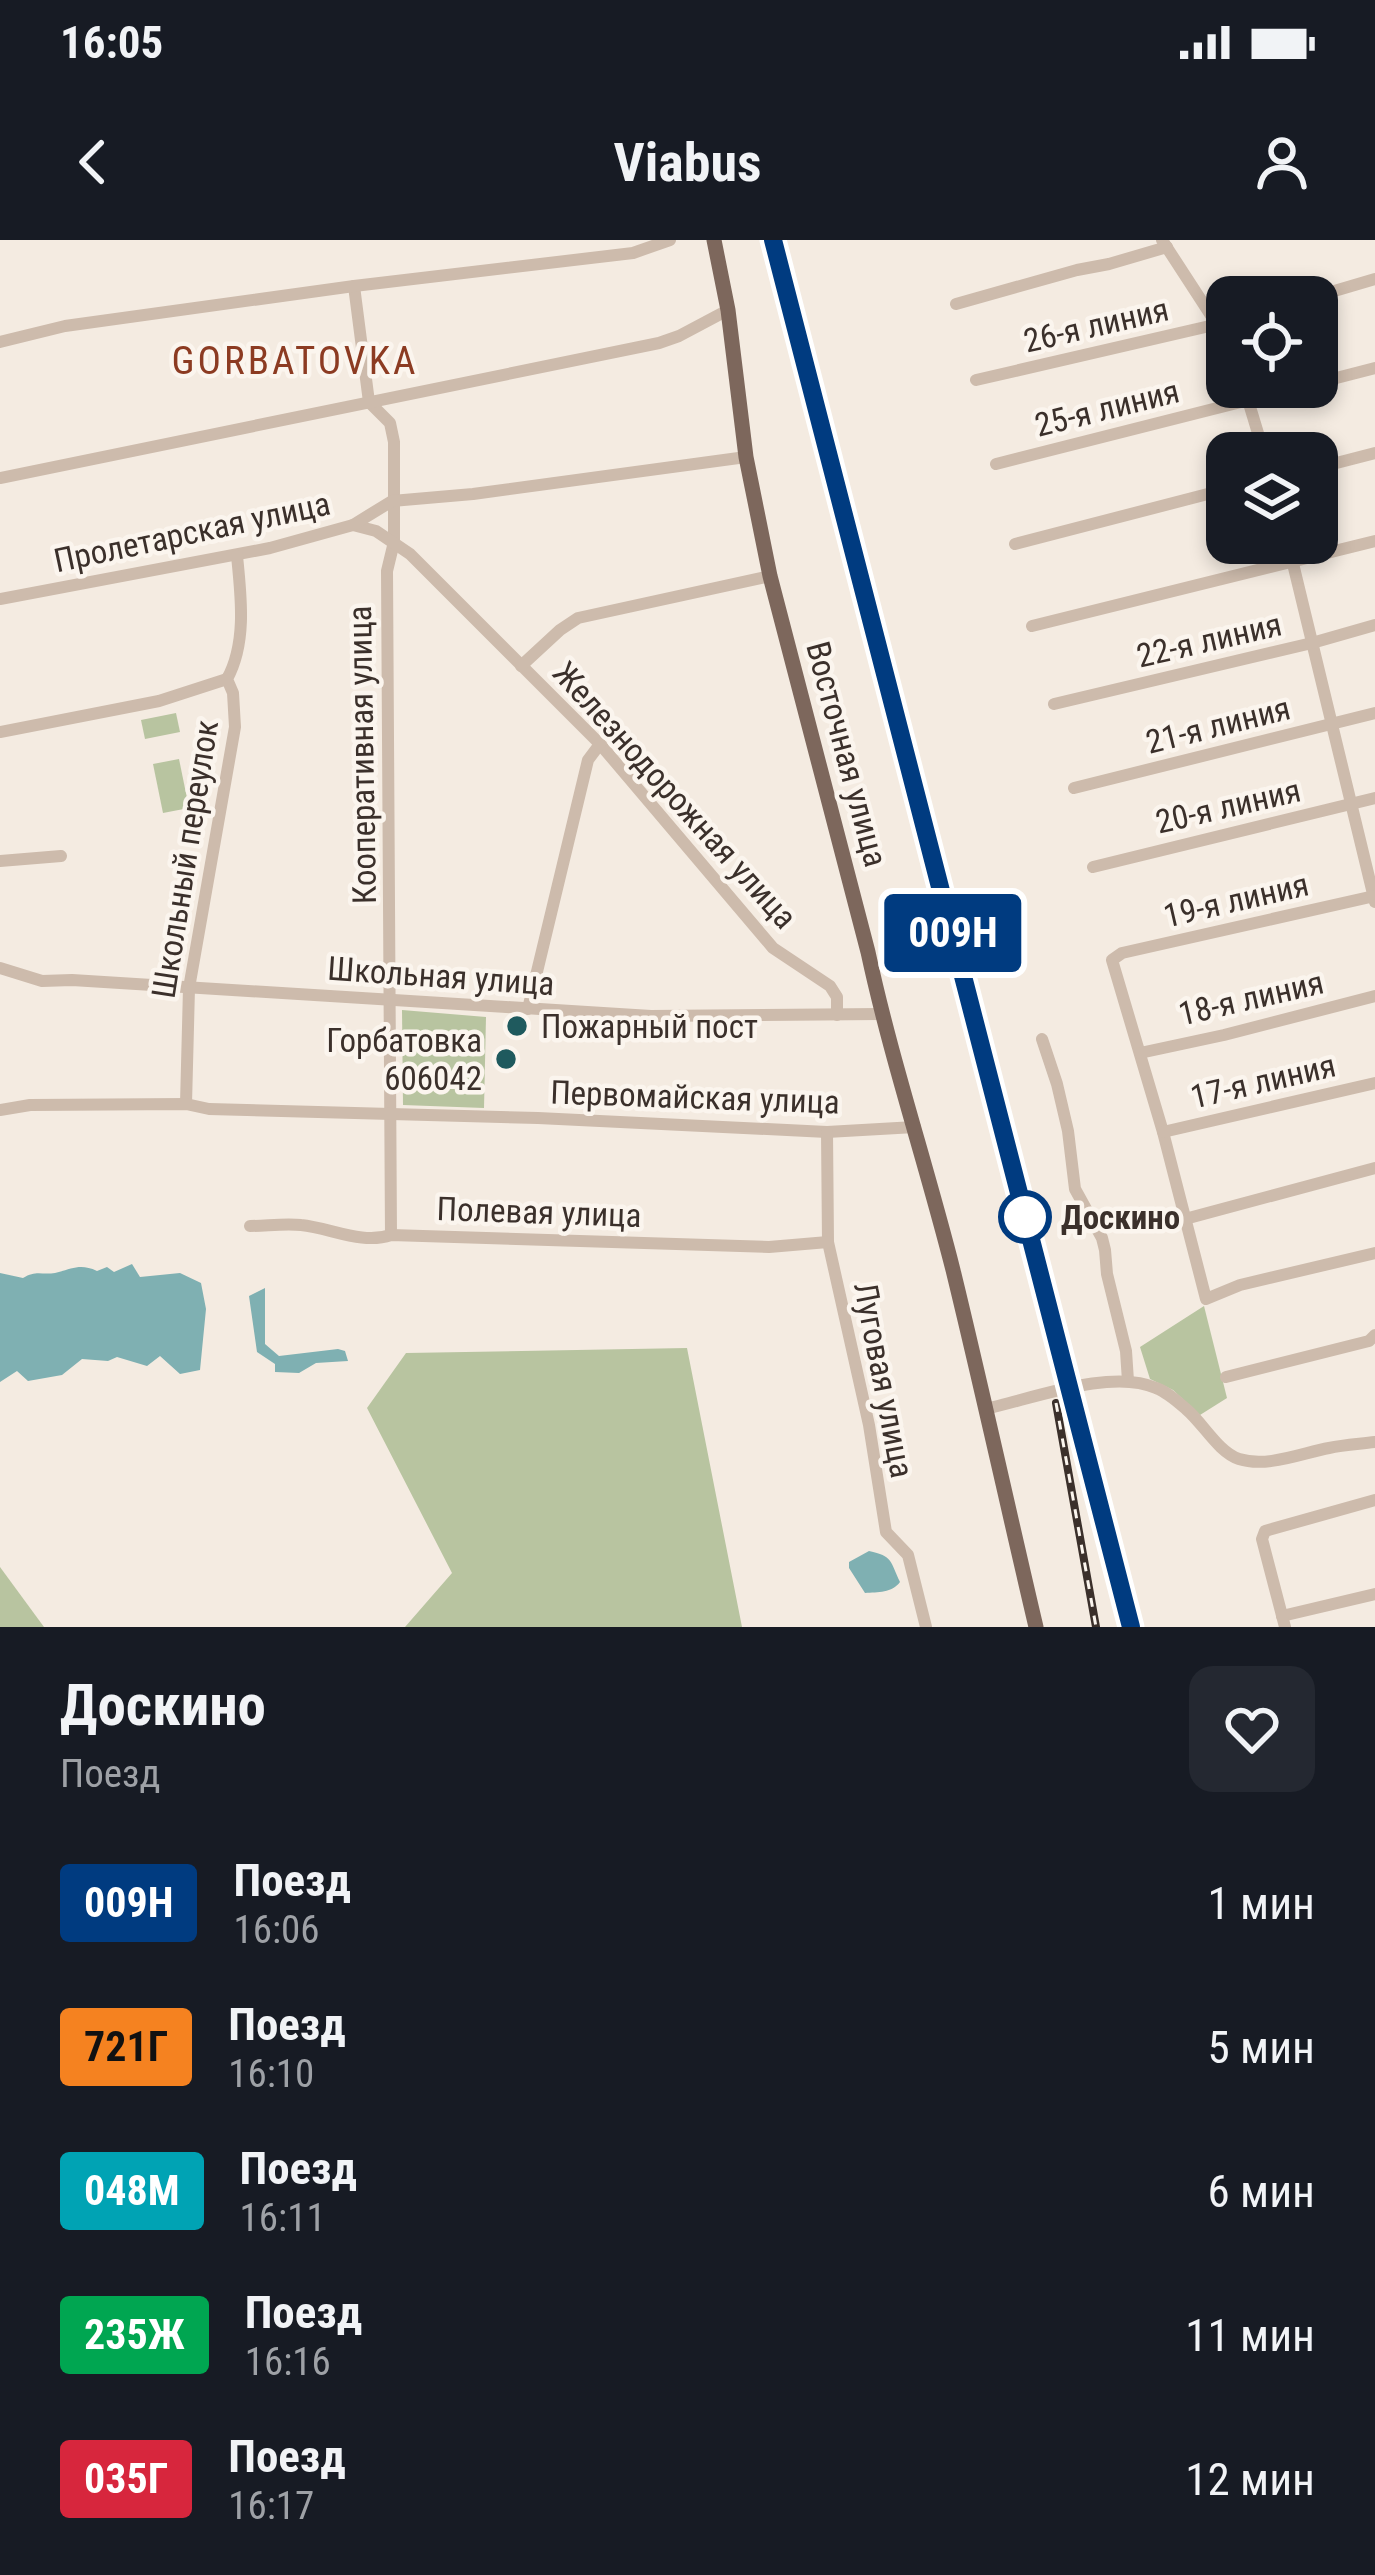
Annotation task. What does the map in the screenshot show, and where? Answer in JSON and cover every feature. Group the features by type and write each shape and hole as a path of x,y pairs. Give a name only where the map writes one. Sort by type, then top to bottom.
{"main road":[{"name":"Восточная улица","path":"714,240 728,310 746,457 770,576 880,1014 953,1271 1036,1627"}],"street":[{"path":"0,342 64,326 633,254 670,240"},
{"path":"956,304 1165,244 1206,301"},
{"path":"1338,290 1375,279"},
{"name":"Кооперативная улица","path":"354,286 369,402 390,423 394,442 394,542 387,571 392,1235"},
{"path":"0,478 658,343 728,310"},
{"name":"26-я линия","path":"976,380 1206,327"},
{"path":"1338,378 1375,368"},
{"name":"25-я линия","path":"996,464 1206,405"},
{"path":"1338,463 1375,453"},
{"name":"Пролетарская улица","path":"0,599 237,556 353,525 392,501 746,457"},
{"path":"1015,544 1206,494"},
{"name":"Железнодорожная улица","path":"353,525 376,531 410,554 600,744 773,947 830,986 837,997 837,1015"},
{"path":"1338,550 1375,541"},
{"name":"Школьный переулок","path":"186,1104 190,988 236,727 233,693 226,679 241,640 237,556"},
{"path":"1032,626 1284,564"},
{"path":"1292,564 1374,899"},
{"path":"521,666 578,618 770,576"},
{"name":"22-я линия","path":"1054,704 1375,625"},
{"path":"0,732 159,700 226,679"},
{"name":"21-я линия","path":"1074,788 1375,712"},
{"path":"528,1009 588,760 600,744"},
{"name":"20-я линия","path":"1093,867 1375,798"},
{"path":"0,861 61,856"},
{"name":"19-я линия","path":"1140,1053 1112,960 1122,953 1374,899"},
{"name":"Школьная улица","path":"0,968 42,981 651,1016 880,1014"},
{"name":"18-я линия","path":"1140,1053 1375,997"},
{"path":"1042,1039 1060,1094 1075,1189 1102,1238 1128,1381"},
{"path":"1140,1053 1206,1298 1375,1253"},
{"name":"17-я линия","path":"1162,1132 1375,1083"},
{"name":"Первомайская улица","path":"0,1110 30,1105 186,1104 209,1109 827,1132 915,1127"},
{"name":"Луговая улица","path":"827,1132 829,1242 869,1425 886,1532 908,1555 926,1627"},
{"path":"1185,1219 1375,1168"},
{"name":"Полевая улица","path":"250,1226 299,1224 381,1239 392,1235 769,1247 829,1242"},
{"path":"1226,1377 1369,1341 1375,1335"},
{"path":"985,1409 1128,1381 1169,1395 1228,1454 1245,1461 1279,1460 1375,1442"},
{"path":"1375,1500 1265,1531 1262,1539 1283,1622 1375,1594"}],"green space":[{"path":"176,713 180,732 145,739 141,720"},
{"path":"179,759 189,808 163,813 153,764"},
{"path":"402,1010 486,1017 484,1108 403,1105"},
{"path":"1204,1306 1227,1398 1200,1415 1173,1390 1150,1379 1140,1347"},
{"path":"687,1348 742,1627 405,1627 452,1573 367,1408 406,1353"},
{"path":"0,1567 44,1627 0,1627"}],"water":[{"path":"132,1264 140,1277 180,1273 201,1283 206,1309 200,1370 180,1374 160,1356 147,1366 117,1357 82,1359 62,1375 28,1381 17,1371 0,1382 0,1273 23,1278 81,1267 97,1271 107,1267 114,1272"},
{"path":"265,1288 265,1344 279,1356 338,1349 345,1351 348,1361 316,1363 299,1373 275,1372 275,1364 257,1352 249,1296"},
{"path":"869,1551 890,1560 900,1582 897,1586 865,1593 849,1562"}],"railway":[{"path":"773,240 1131,1627"},
{"path":"1056,1403 1096,1627"}],"train":[{"name":"009Н","path":"773,240 1131,1627"}],"place":[{"name":"Пожарный пост","path":"517,1026"},
{"name":"Горбатовка 606042","path":"506,1059"},
{"name":"Доскино","path":"1025,1217"}],"district":[{"name":"GORBATOVKA","path":"295,361"}]}
